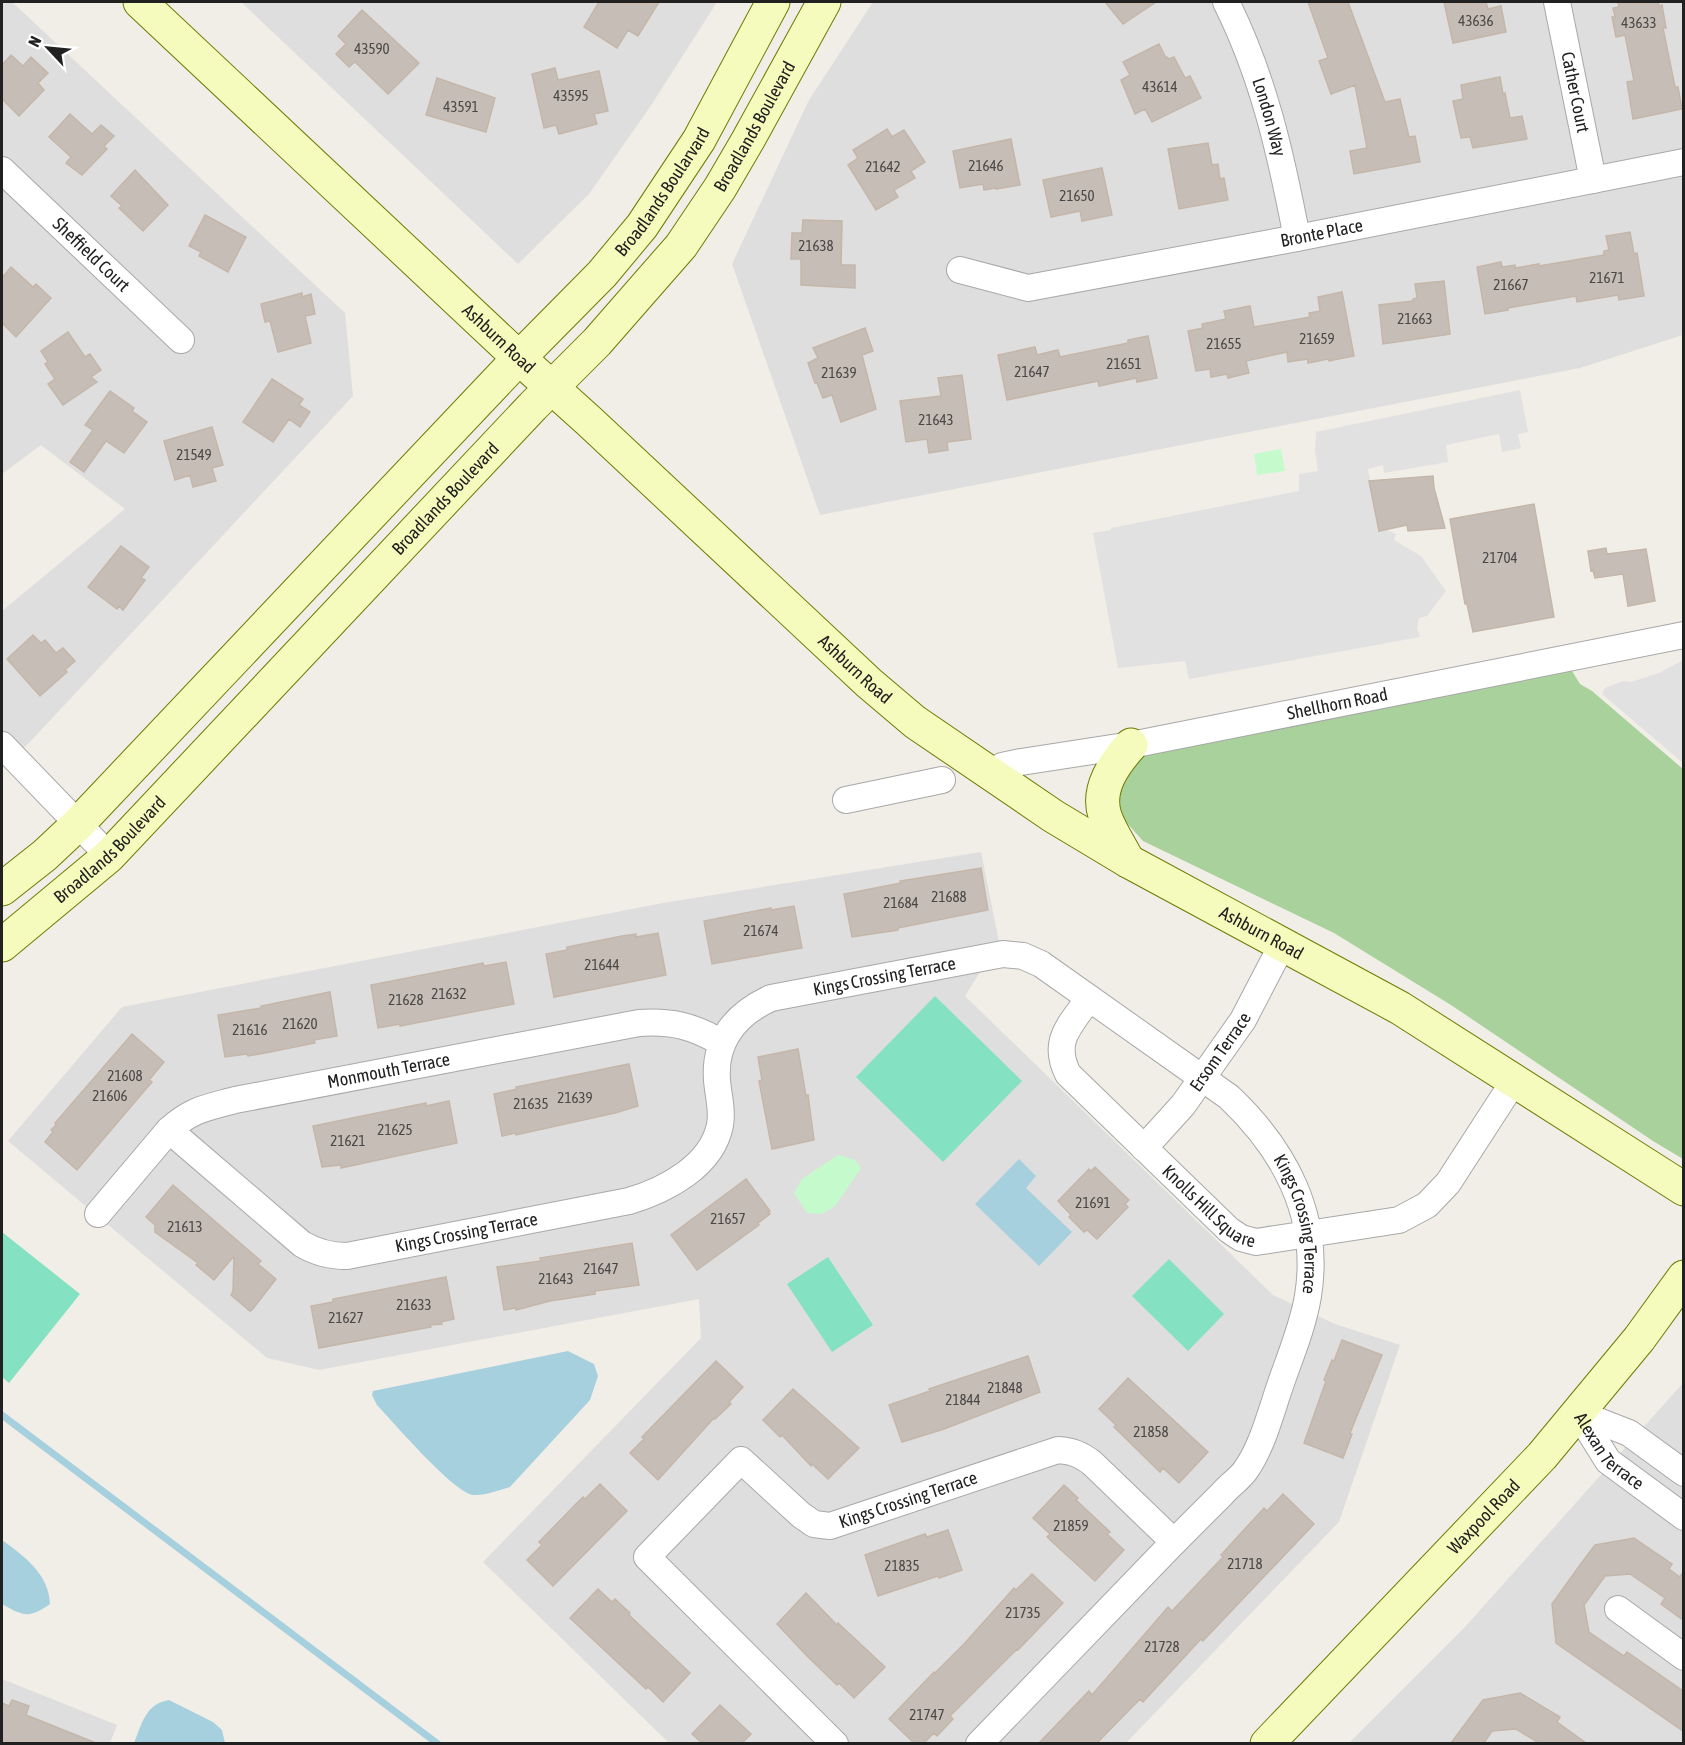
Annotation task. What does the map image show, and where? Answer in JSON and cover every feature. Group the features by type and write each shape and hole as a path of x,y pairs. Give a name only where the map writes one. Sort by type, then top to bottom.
{"main road":[{"name":"Ashburn Road","path":"140,2 519,358 869,683 915,722 1053,816 1128,861 1400,1008 1683,1189"},
{"name":"Broadlands Boularvard","path":"519,358 602,274 642,226 699,140 773,2"},
{"name":"Broadlands Boulevard","path":"2,945 109,856 551,387 604,334 681,246 720,188 824,2"},
{"path":"2,890 78,824 519,358"},
{"path":"1128,861 1104,815 1103,799 1106,782 1114,763 1131,745"},
{"name":"Waxpool Road","path":"1267,1743 1510,1491 1639,1339 1683,1277"}],"street":[{"name":"London Way","path":"1226,2 1260,84 1281,154 1297,238"},
{"name":"Cather Court","path":"1557,2 1593,180"},
{"name":"Bronte Place","path":"960,270 1028,288 1683,162"},
{"name":"Sheffield Court","path":"2,170 181,340"},
{"name":"Shellhorn Road","path":"992,774 1002,766 1021,762 1131,745 1683,635"},
{"path":"2,745 109,856"},
{"path":"846,800 942,780"},
{"name":"Ersom Terrace","path":"1144,1148 1183,1105 1243,1020 1282,945"},
{"name":"Kings Crossing Terrace","path":"169,1130 302,1244 324,1254 347,1256 629,1201 664,1188 700,1162 710,1151 717,1138 721,1113 717,1068 722,1043 742,1014 771,998 1003,954 1023,956 1041,964 1203,1077 1252,1118 1271,1143 1292,1180 1308,1234 1309,1285 1302,1325 1259,1444 1245,1471 979,1743"},
{"name":"Knolls Hill Square","path":"1089,998 1060,1044 1061,1060 1068,1074 1228,1230 1241,1238 1256,1242 1399,1220 1427,1205 1448,1183 1514,1081"},
{"name":"Monmouth Terrace","path":"98,1214 169,1130 196,1110 235,1100 639,1023 663,1022 683,1025 703,1032 722,1043"},
{"name":"Alexan Terrace","path":"1578,1413 1629,1433 1683,1473"},
{"name":"Alexan Terrace","path":"1578,1413 1608,1461 1683,1517"},
{"name":"Kings Crossing Terrace","path":"836,1743 647,1557 741,1460 801,1515 814,1524 830,1526 1058,1450 1073,1451 1092,1463 1174,1542"},
{"path":"1618,1609 1683,1657"}],"shaded area":[{"path":"2,2 12,2 345,313 353,396 28,744 2,765 2,611 125,509 41,445 2,474"},
{"path":"241,2 717,2 650,107 589,194 518,264"},
{"path":"873,2 1683,2 1683,335 1580,368 820,515 732,264 809,100"},
{"path":"1520,390 1528,432 1518,434 1521,448 1502,452 1499,434 1446,445 1448,462 1384,473 1383,465 1368,469 1379,531 1387,530 1396,534 1394,540 1421,556 1446,591 1427,616 1419,618 1417,628 1420,637 1189,679 1185,661 1118,668 1093,533 1299,491 1299,474 1318,471 1315,451 1316,432"},
{"path":"1683,660 1683,763 1602,694 1605,688 1623,681 1631,682 1659,673"},
{"path":"981,852 999,942 965,996 1273,1295 1335,1324 1400,1345 1339,1522 1126,1743 669,1743 483,1562 701,1338 699,1299 319,1370 267,1358 8,1141 122,1007 663,903"},
{"path":"1683,1383 1683,1743 1348,1744 1464,1628"},
{"path":"2,1679 117,1725 110,1743 2,1743"}],"green space":[{"path":"1281,449 1285,471 1257,475 1254,454"},
{"path":"1561,669 1572,671 1580,684 1592,691 1683,769 1683,1159 1451,1005 1334,933 1143,841 1118,813 1122,783 1141,757 1164,748"},
{"path":"935,996 1022,1081 943,1162 856,1077"},
{"path":"838,1155 855,1160 861,1168 835,1206 822,1214 807,1213 794,1193 802,1179"},
{"path":"2,1232 80,1294 9,1383 2,1377"},
{"path":"828,1257 873,1325 832,1352 787,1284"},
{"path":"1169,1259 1224,1314 1188,1351 1132,1296"}],"water":[{"path":"1019,1159 1036,1176 1026,1188 1072,1232 1039,1266 975,1204"},
{"path":"568,1351 594,1364 598,1376 590,1400 510,1487 487,1494 473,1495 464,1491 438,1470 377,1405 372,1395 373,1391"},
{"path":"2,1540 27,1559 45,1584 50,1604 37,1612 21,1613 2,1604"},
{"path":"169,1700 213,1722 222,1730 225,1743 134,1743 149,1710"}],"building":[{"path":"599,2 659,2 638,36 628,30 617,48 584,27"},
{"path":"1105,2 1156,2 1123,24"},
{"path":"1308,2 1348,2 1385,102 1400,99 1409,137 1415,136 1420,162 1354,174 1350,151 1367,148 1355,85 1331,94 1319,61 1328,58"},
{"path":"1444,2 1486,2 1488,9 1501,6 1506,32 1453,43"},
{"path":"1618,2 1658,2 1659,6 1662,5 1666,28 1663,28 1682,109 1633,119 1627,82 1634,81 1625,35 1616,37 1612,17 1615,17 1613,8 1619,7"},
{"path":"362,10 419,63 388,94 355,62 349,67 336,54 346,44 338,36"},
{"path":"1159,44 1166,58 1174,57 1185,78 1190,76 1201,98 1152,122 1145,109 1135,114 1121,80 1130,75 1123,62"},
{"path":"11,55 23,66 31,57 48,73 38,83 44,90 19,116 2,99 2,65"},
{"path":"555,68 558,80 599,71 608,111 594,114 597,124 559,134 556,125 544,128 532,74"},
{"path":"1500,77 1510,118 1522,116 1527,139 1473,148 1470,137 1461,138 1453,101 1463,99 1461,85"},
{"path":"437,78 495,98 486,132 426,115"},
{"path":"70,114 92,134 101,125 114,136 104,146 107,149 82,175 66,163 71,157 49,137"},
{"path":"887,129 892,137 904,130 925,162 911,171 915,178 894,190 898,197 876,210 848,165 858,158 853,150"},
{"path":"1011,139 1020,185 984,190 983,184 960,188 953,151"},
{"path":"1208,143 1212,165 1218,164 1220,179 1224,178 1228,200 1179,209 1168,149"},
{"path":"1102,168 1112,215 1082,221 1080,211 1051,217 1043,180"},
{"path":"135,170 168,205 143,231 119,208 122,206 111,196"},
{"path":"205,215 246,237 228,272 199,256 201,252 189,246"},
{"path":"803,220 842,221 841,265 855,265 855,288 801,285 801,259 791,259 792,233 802,233"},
{"path":"1630,232 1634,254 1637,253 1644,296 1619,300 1618,295 1577,302 1576,296 1485,314 1477,267 1501,262 1502,267 1515,265 1515,268 1539,264 1539,266 1604,255 1604,251 1609,250 1606,236"},
{"path":"11,267 33,287 36,284 51,298 16,337 2,323 2,278"},
{"path":"1444,281 1450,334 1383,344 1379,305 1413,301 1417,298 1415,284"},
{"path":"1342,292 1354,356 1308,363 1308,359 1288,362 1287,352 1246,361 1249,373 1228,378 1227,374 1211,377 1210,369 1196,371 1188,331 1203,328 1202,324 1226,319 1224,311 1250,306 1254,327 1310,317 1309,313 1320,311 1318,297"},
{"path":"302,293 302,297 311,294 315,314 305,316 311,343 278,352 270,321 265,322 261,304"},
{"path":"865,328 873,351 862,355 876,409 841,422 832,395 823,398 808,363 818,358 813,348"},
{"path":"68,332 85,357 90,354 101,370 91,377 97,382 63,405 48,384 55,379 45,364 48,362 41,351"},
{"path":"1148,336 1157,378 1137,382 1136,378 1099,386 1098,381 1007,400 998,355 1035,347 1037,355 1058,350 1060,357 1128,343 1128,340"},
{"path":"962,375 971,439 947,442 948,450 929,453 927,439 906,442 900,401 941,396 938,378"},
{"path":"272,379 303,399 299,405 310,412 300,427 289,419 273,442 243,422"},
{"path":"110,391 134,408 132,411 147,422 124,453 106,441 84,472 70,462 93,430 85,425"},
{"path":"212,427 223,465 212,468 216,481 193,487 190,475 175,480 164,441"},
{"path":"1433,476 1445,528 1408,531 1407,525 1379,531 1369,481"},
{"path":"1534,504 1554,617 1473,632 1467,604 1465,604 1450,519"},
{"path":"121,546 149,567 141,578 145,580 123,610 119,606 117,609 88,587"},
{"path":"1606,548 1607,554 1646,549 1655,601 1628,606 1623,574 1595,578 1593,570 1591,571 1588,551"},
{"path":"33,635 41,643 45,640 56,653 63,648 75,661 65,670 67,672 40,696 7,659"},
{"path":"981,868 988,910 898,928 898,930 852,937 844,894 901,883 900,881"},
{"path":"794,906 802,948 712,964 704,921 771,908 771,910"},
{"path":"658,933 666,975 554,997 546,954 567,950 567,947 622,936 636,934 636,937"},
{"path":"506,962 514,1004 400,1026 400,1024 378,1028 371,985 483,963 484,966"},
{"path":"330,992 337,1036 270,1052 225,1057 218,1015"},
{"path":"132,1034 164,1062 149,1080 152,1082 77,1170 45,1142 53,1132 51,1130 56,1125 55,1123"},
{"path":"798,1049 806,1096 808,1095 814,1140 772,1149 759,1081 762,1080 758,1057"},
{"path":"629,1064 638,1106 516,1135 515,1133 502,1136 494,1094 517,1089 516,1087"},
{"path":"449,1101 457,1143 341,1168 341,1165 322,1167 313,1126 426,1103 426,1106"},
{"path":"1095,1167 1129,1200 1125,1204 1128,1207 1097,1239 1087,1230 1084,1232 1069,1217 1071,1215 1058,1201 1089,1169 1091,1171"},
{"path":"746,1179 770,1214 758,1223 759,1225 697,1270 671,1235"},
{"path":"173,1185 261,1261 258,1264 276,1279 252,1310 250,1311 231,1295 234,1256 214,1280 196,1265 198,1263 155,1232 155,1225 146,1217"},
{"path":"632,1243 639,1285 595,1291 595,1294 550,1301 516,1310 516,1308 504,1310 497,1267"},
{"path":"446,1277 454,1319 441,1322 442,1324 430,1325 431,1327 319,1348 311,1306 333,1302 333,1299"},
{"path":"1342,1340 1382,1355 1350,1433 1352,1434 1343,1458 1304,1443 1326,1381 1324,1380"},
{"path":"1028,1356 1040,1392 944,1429 902,1442 889,1405"},
{"path":"716,1361 743,1387 729,1402 731,1404 714,1418 658,1480 630,1453 644,1439 642,1437"},
{"path":"1128,1378 1208,1452 1179,1483 1163,1468 1160,1472 1099,1409"},
{"path":"793,1389 859,1448 828,1479 763,1420"},
{"path":"600,1484 627,1511 553,1586 527,1560 542,1545 539,1542 583,1497 585,1499"},
{"path":"1064,1485 1078,1498 1076,1500 1110,1532 1107,1534 1124,1550 1095,1581 1047,1537 1050,1534 1033,1518"},
{"path":"1283,1494 1314,1524 1203,1641 1201,1639 1143,1702 1140,1699 1097,1743 1039,1743 1089,1691 1092,1695 1168,1607 1172,1611 1223,1557 1221,1555 1264,1508 1267,1511"},
{"path":"948,1530 962,1570 878,1596 865,1555 925,1534 927,1537"},
{"path":"1634,1538 1672,1564 1669,1569 1680,1577 1683,1572 1683,1620 1661,1604 1665,1598 1630,1574 1605,1576 1584,1605 1589,1632 1624,1656 1627,1652 1683,1691 1683,1731 1556,1643 1552,1604 1580,1565 1595,1545"},
{"path":"1032,1574 1063,1603 950,1716 953,1719 937,1736 934,1733 924,1743 914,1743 889,1719 964,1644 1014,1588 1016,1590"},
{"path":"598,1589 612,1602 615,1599 690,1673 663,1702 570,1618"},
{"path":"806,1593 837,1625 838,1623 885,1667 854,1698 839,1683 837,1685 777,1624"},
{"path":"1520,1693 1560,1717 1557,1722 1586,1743 1539,1743 1516,1729 1492,1731 1484,1743 1451,1743 1483,1700"},
{"path":"12,1700 29,1706 26,1715 96,1743 2,1743 2,1703 9,1706"},
{"path":"720,1705 751,1734 742,1743 702,1743 692,1734"}],"waterway":[{"path":"2,1415 438,1744"}]}
